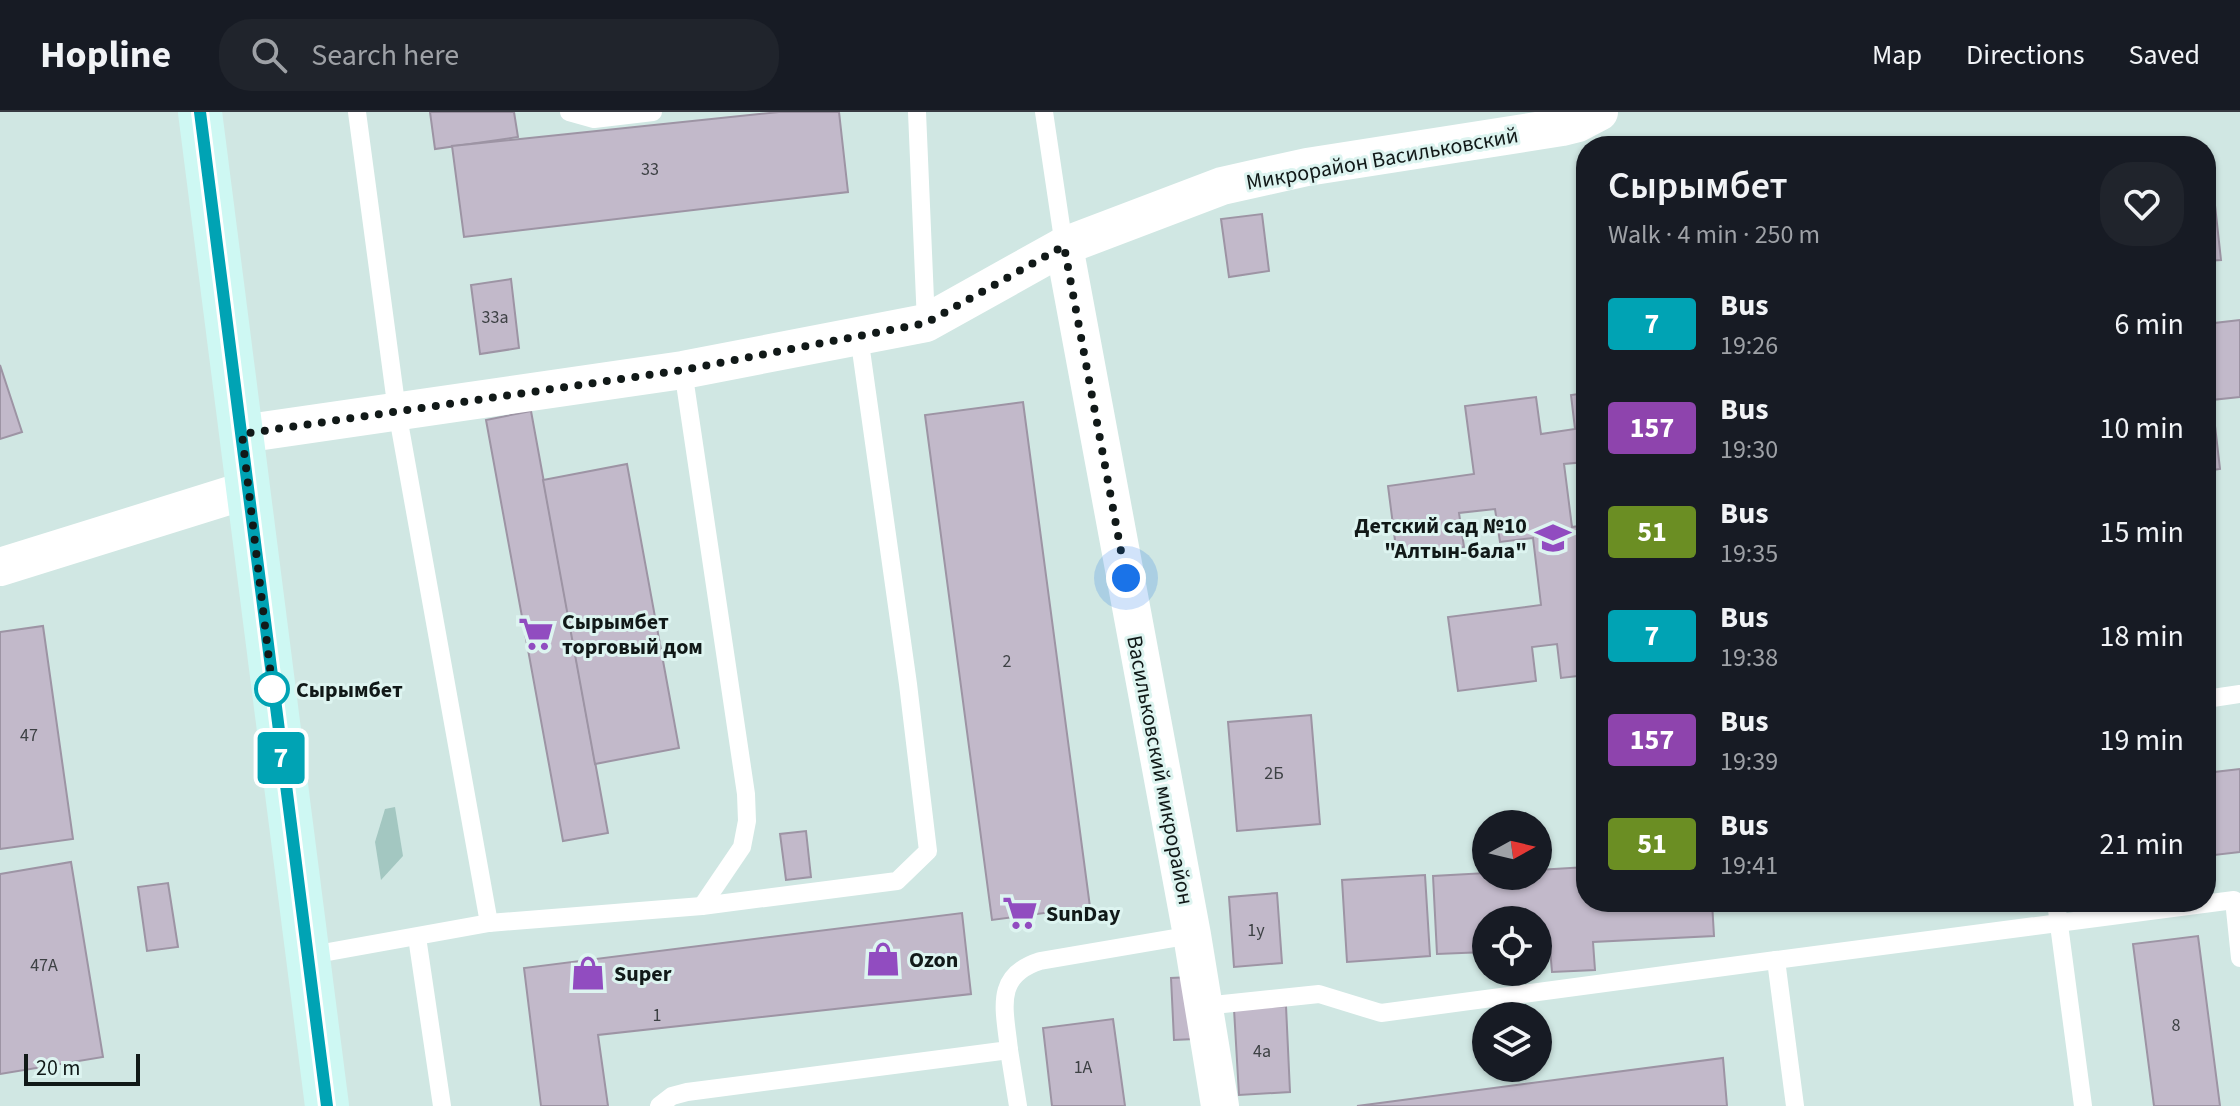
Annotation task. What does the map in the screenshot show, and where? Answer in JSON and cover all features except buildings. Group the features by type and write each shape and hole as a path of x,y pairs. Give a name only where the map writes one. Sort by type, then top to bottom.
{"main road":[{"path":"200,112 327,1106"}],"street":[{"name":"Микрорайон Васильковский","path":"242,434 683,370 926,323 1064,246 1222,186 1307,167 1562,127 1599,112"},
{"name":"Васильковский микрорайон","path":"1064,246 1192,935 1220,1106"},
{"path":"0,567 247,490"}],"lane":[{"path":"357,112 397,411 489,923"},
{"path":"569,112 594,119 653,112"},
{"path":"917,112 926,323"},
{"path":"1044,112 1064,246"},
{"path":"306,956 489,923 702,906 897,881 928,851 859,336"},
{"path":"683,370 746,794 747,821 742,847 702,906"},
{"path":"2216,698 2240,694"},
{"path":"2216,903 2237,900 2240,958"},
{"path":"2058,912 2083,1106"},
{"path":"1204,1006 1319,994 1381,1013 2140,912"},
{"path":"1018,1106 1004,1006 1012,976 1022,966 1192,935"},
{"path":"417,937 442,1106"},
{"path":"1776,960 1795,1106"},
{"path":"659,1106 672,1096 687,1092 1009,1050"}],"green space":[{"path":"395,807 403,856 381,880 375,842 385,809"}],"bus line":[{"name":"7","path":"200,112 327,1106"}],"place":[{"name":"Детский сад №10 \"Алтын-бала\"","path":"1553,538"},
{"name":"Сырымбет торговый дом","path":"536,634"},
{"name":"Сырымбет","path":"272,689"},
{"name":"SunDay","path":"1020,913"},
{"name":"Ozon","path":"883,959"},
{"name":"Super","path":"588,973"}],"route":[{"path":"272,689 273,693 242,434 683,370 926,323 1064,246 1126,578"}]}
